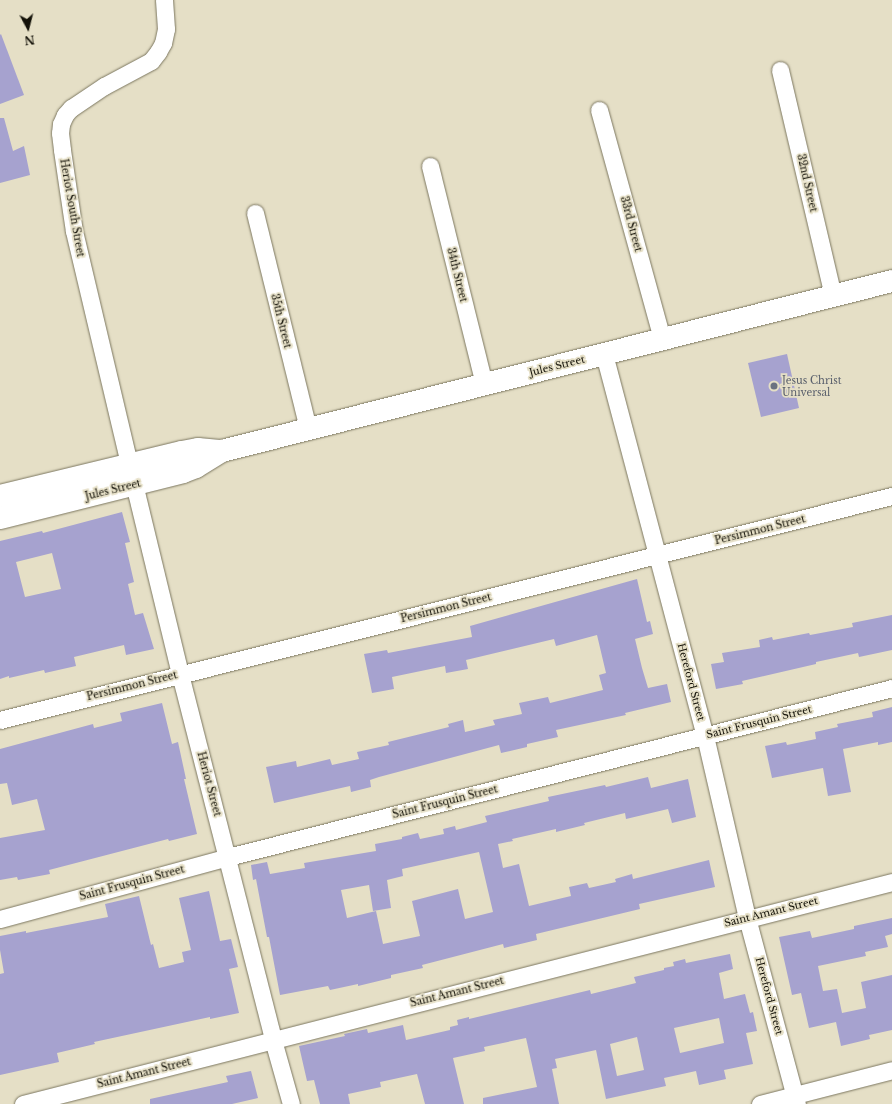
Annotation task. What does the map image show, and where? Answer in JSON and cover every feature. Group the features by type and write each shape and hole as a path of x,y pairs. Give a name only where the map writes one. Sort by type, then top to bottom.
{"main road":[{"name":"Jules Street","path":"0,518 135,485 196,467 222,451 892,281"},
{"name":"Jules Street","path":"0,496 129,463 198,449 222,451"}],"street":[{"name":"Heriot South Street","path":"129,463 74,231 60,133 65,115 71,108 104,86 151,61 163,43 166,28 164,0"},
{"name":"32nd Street","path":"780,70 833,296"},
{"name":"33rd Street","path":"599,110 662,339"},
{"name":"34th Street","path":"430,166 484,384"},
{"name":"35th Street","path":"255,212 308,430"},
{"name":"Hereford Street","path":"604,354 705,736 748,918 796,1099"},
{"name":"Heriot Street","path":"129,463 180,674 228,857 273,1040 291,1104"},
{"name":"Persimmon Street","path":"0,720 658,556 892,496"},
{"name":"Saint Frusquin Street","path":"0,919 228,857 892,688"},
{"name":"Saint Amant Street","path":"23,1104 892,882"},
{"path":"760,1104 796,1099 892,1070"}],"building":[{"path":"1,34 24,95 0,104 0,35"},
{"path":"0,118 4,118 13,151 24,146 30,175 0,183"},
{"name":"Jesus Christ Universal","path":"787,354 799,408 761,417 748,363"},
{"path":"122,512 130,542 125,543 134,582 128,584 135,615 143,613 154,649 126,655 124,645 74,657 76,666 45,673 44,670 0,679 0,541 42,531 43,533","holes":["52,553 61,589 25,597 16,562"]},
{"path":"637,579 647,622 650,621 653,634 635,639 642,668 648,688 667,684 671,702 625,713 626,715 556,730 558,737 527,744 527,747 501,753 499,745 379,777 370,780 371,787 351,792 350,786 274,803 266,767 296,761 297,767 330,759 332,765 359,759 357,752 389,745 388,742 449,727 448,724 463,720 465,732 495,725 493,720 522,714 519,703 548,697 550,703 603,690 599,675 606,673 597,635 556,646 554,639 466,660 468,669 446,673 445,666 392,677 394,689 372,693 364,654 387,650 388,653 472,637 470,626"},
{"path":"892,615 892,650 859,657 858,653 816,662 816,664 742,681 743,684 716,689 711,664 724,662 722,653 760,647 759,640 772,637 773,640 809,633 810,635 853,627 852,623"},
{"path":"162,703 172,744 178,742 186,779 184,779 197,834 169,841 168,839 49,870 50,874 18,880 17,877 0,880 0,838 45,830 37,799 12,805 7,783 0,784 0,749 93,724 94,728 122,721 120,713"},
{"path":"892,707 892,742 878,745 878,742 843,749 851,792 828,796 823,768 772,778 765,746 786,742 787,745 816,739 815,732 838,727 837,724 873,717 872,712"},
{"path":"648,777 651,788 688,779 696,817 672,823 668,809 626,819 625,813 584,823 585,825 556,832 556,829 512,839 513,841 498,844 503,868 519,864 529,906 571,896 569,887 587,883 589,888 616,882 615,879 632,874 633,879 709,860 715,887 639,904 640,909 536,934 537,940 504,948 503,944 422,965 423,968 391,975 391,978 358,986 358,984 330,990 328,986 280,995 269,937 267,937 256,879 253,880 251,865 267,862 270,874 305,868 304,863 376,851 375,844 402,839 402,837 418,833 420,839 444,834 443,829 455,826 456,830 487,822 485,816 549,801 548,797 605,785 606,787","holes":["479,852 493,912 465,919 458,889 412,901 420,936 383,944 376,911 347,918 341,890 369,885 373,911 391,908 387,880 403,876 402,869"]},
{"path":"209,891 220,941 231,939 238,967 229,969 239,1013 210,1019 210,1017 94,1042 95,1044 57,1053 59,1062 0,1075 0,974 4,973 0,950 0,936 26,931 26,933 108,917 105,904 139,896 151,945 153,944 159,968 184,962 182,952 191,950 179,898"},
{"path":"892,918 892,934 885,936 888,947 865,952 866,956 818,966 823,991 837,989 842,1013 866,1008 861,982 892,975 892,1030 869,1035 870,1039 841,1046 836,1022 809,1028 801,993 792,995 779,937 810,931 812,938 854,929 854,926"},
{"path":"730,954 733,969 719,973 724,999 745,994 750,1013 753,1012 757,1031 746,1033 753,1064 724,1070 726,1079 699,1085 696,1071 664,1078 666,1086 606,1099 596,1050 555,1059 557,1068 552,1069 559,1104 483,1104 483,1098 537,1087 526,1038 484,1047 485,1051 453,1058 464,1104 425,1104 417,1074 380,1082 381,1087 348,1094 350,1104 320,1104 314,1080 307,1081 299,1046 345,1036 344,1034 367,1029 368,1033 403,1025 406,1040 450,1030 450,1027 458,1025 457,1020 469,1017 469,1019 590,990 591,994 636,983 634,977 664,970 664,968 674,966 673,962 685,959 686,963","holes":["719,1018 724,1043 680,1053 674,1028","637,1037 644,1070 617,1076 610,1044"]},
{"path":"251,1071 258,1098 232,1104 150,1104 150,1099 228,1082 226,1076"}],"place":[{"name":"Jesus Christ Universal","path":"774,386"}]}
